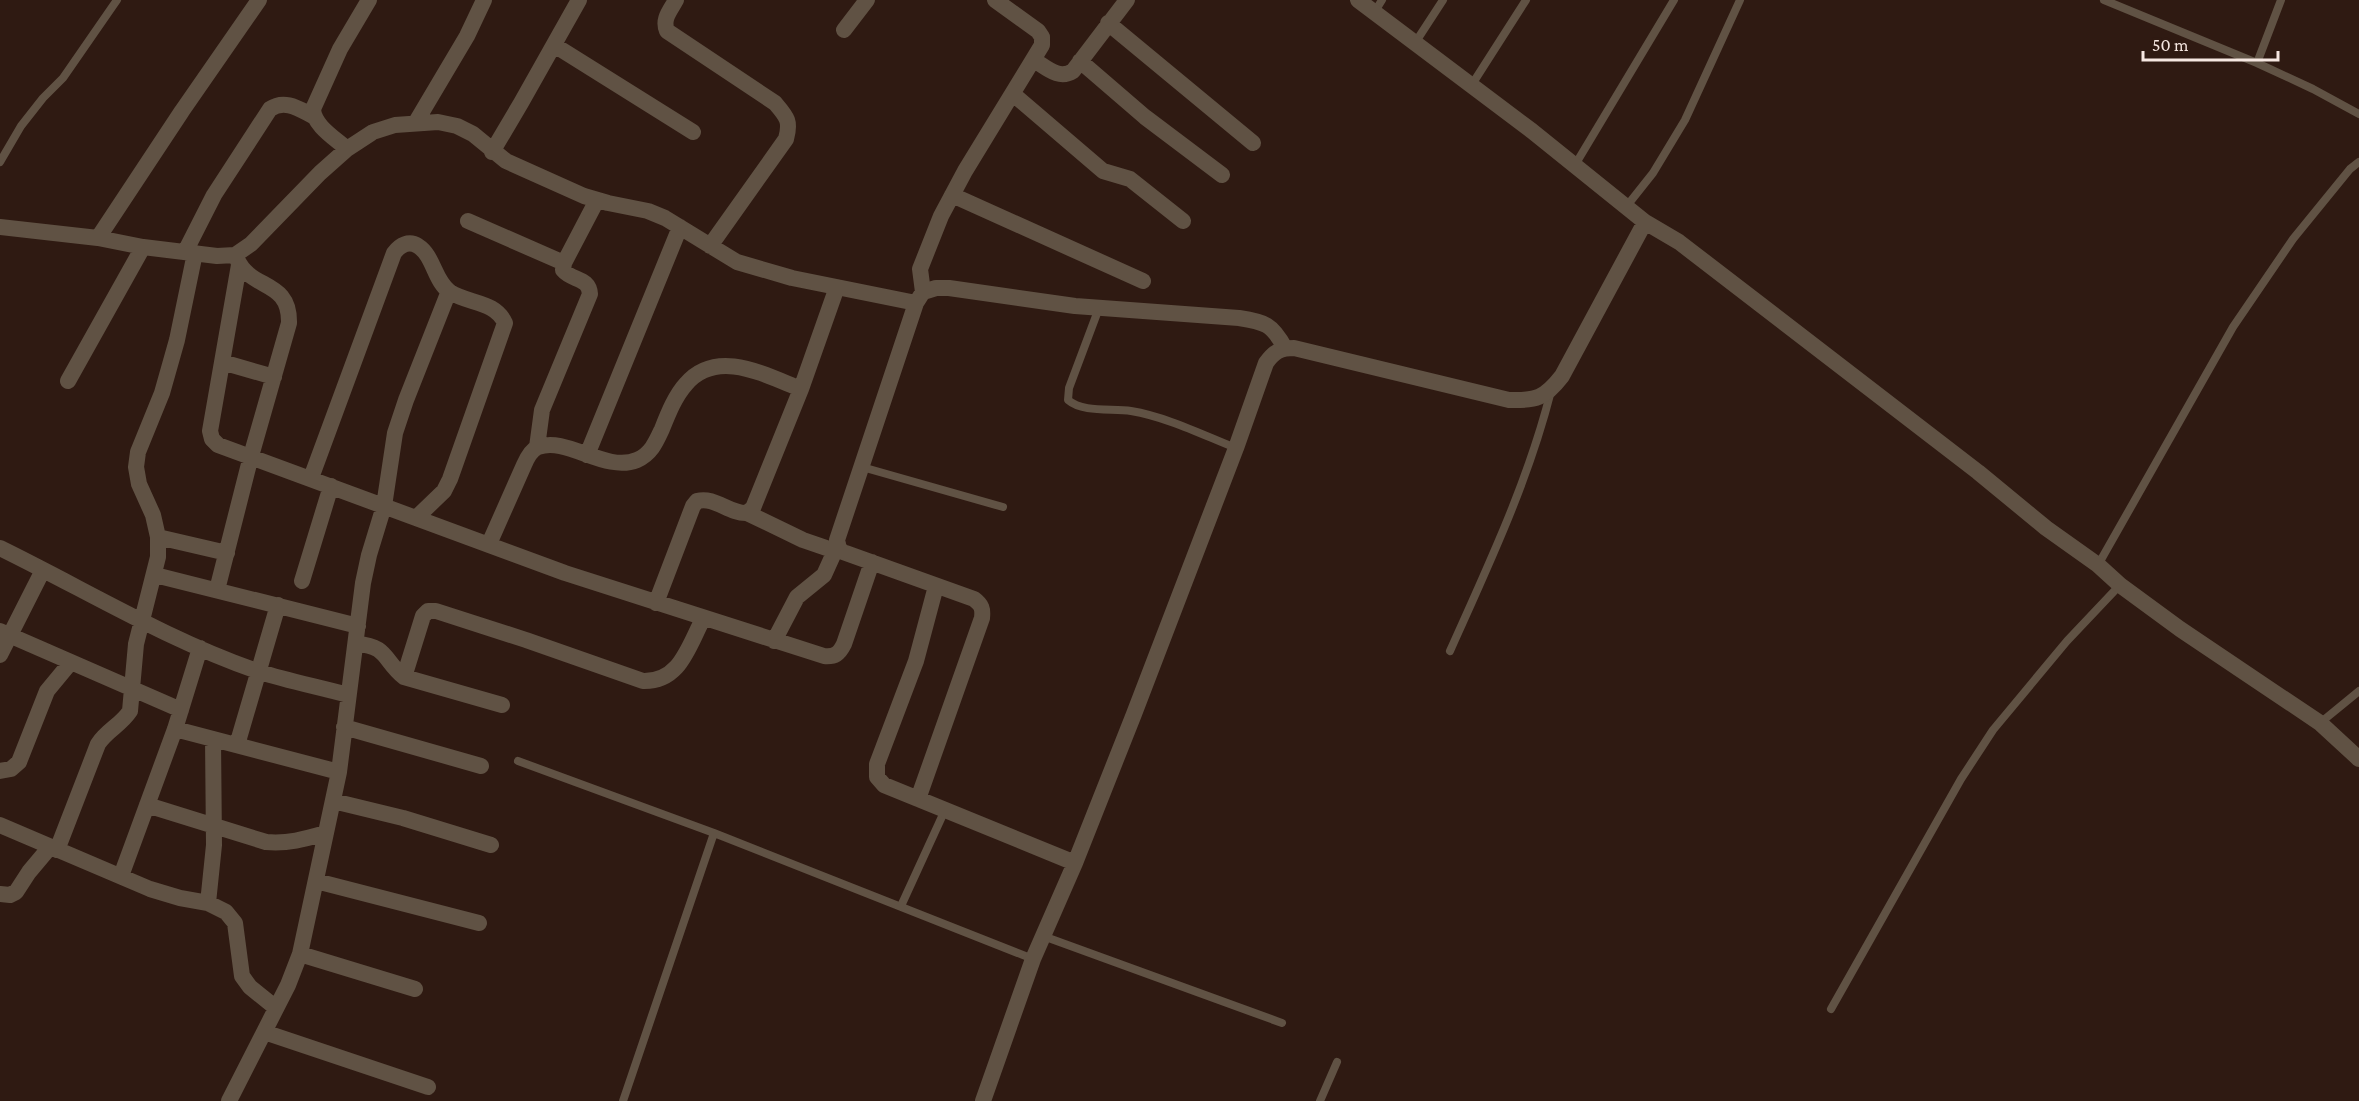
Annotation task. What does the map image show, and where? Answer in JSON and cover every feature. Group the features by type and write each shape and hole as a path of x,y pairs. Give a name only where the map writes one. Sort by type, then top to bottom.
{"street":[{"path":"98,238 259,0"},
{"path":"313,116 315,100 340,49 369,0"},
{"path":"416,122 467,36 484,0"},
{"path":"492,152 579,0"},
{"path":"676,0 666,17 664,25 667,32 775,104 786,116 789,127 786,139 710,246"},
{"path":"844,30 867,0"},
{"path":"774,641 797,597 824,575 837,548 839,533 919,297 923,258 952,195 1042,45 1042,37 1038,31 994,0"},
{"path":"1034,60 1058,74 1067,75 1127,0"},
{"path":"1358,0 1378,6 1414,44 1575,165 1645,222 1678,242 1978,472 2046,528 2098,565 2120,585 2180,629 2320,723 2359,759"},
{"path":"1108,23 1253,143"},
{"path":"554,45 693,132"},
{"path":"1080,61 1145,117 1222,175"},
{"path":"1013,94 1103,171 1130,179 1183,221"},
{"path":"0,894 10,895 16,892 29,872 53,849 98,744 105,733 124,721 130,711 133,670 141,621 158,557 158,537 153,515 139,484 136,467 138,452 162,393 177,340 190,252 214,195 270,109 277,105 286,104 313,116 347,149"},
{"path":"872,562 844,644 839,653 833,657 824,656 656,603 218,445 212,439 210,431 237,260 287,205 347,149 373,132 395,125 438,122 457,126 473,134 492,152 524,170 597,200 648,211 680,227 737,262 764,271 837,287 919,297 936,288 949,288 1099,308 1260,321 1276,332 1285,348"},
{"path":"952,195 1143,281"},
{"path":"489,544 524,465 537,447 542,410 590,294 590,287 585,282 567,275 563,270 564,263 597,200"},
{"path":"468,221 564,263"},
{"path":"983,1101 1034,959 1075,863 1236,448 1266,363 1272,354 1285,348 1294,348 1509,400 1538,399 1551,391 1562,376 1645,222"},
{"path":"0,227 98,238 143,247 237,260 246,273 277,292 286,301 289,323 251,456 218,590"},
{"path":"587,455 680,227"},
{"path":"310,478 394,253 399,246 417,245 449,291 496,310 505,323 450,479 444,491 416,518"},
{"path":"68,381 143,247"},
{"path":"747,513 753,508 801,389 837,287"},
{"path":"229,1101 276,1008 300,954 339,772 369,555 384,506 395,433 406,399 449,291"},
{"path":"222,362 274,377"},
{"path":"537,447 560,447 623,463 637,460 652,450 684,385 699,372 721,365 743,368 801,389"},
{"path":"302,581 331,486"},
{"path":"656,603 693,506 697,501 710,501 740,513 747,513 802,540 837,548 980,603 983,610 982,618 918,799"},
{"path":"158,537 227,553"},
{"path":"0,548 141,621 200,648 260,672 348,695"},
{"path":"0,655 6,633 43,570"},
{"path":"155,575 358,626"},
{"path":"936,586 916,661 877,764 877,777 884,785 1075,863"},
{"path":"237,746 278,605"},
{"path":"404,677 423,616 428,611 436,611 526,640 643,681 654,681 666,677 677,668 703,619"},
{"path":"6,633 181,710"},
{"path":"357,644 372,645 380,650 395,670 404,677 502,705"},
{"path":"121,876 175,729 200,648"},
{"path":"0,771 11,769 19,762 47,691 71,662"},
{"path":"344,727 481,766"},
{"path":"175,729 339,772"},
{"path":"208,903 214,825 213,739"},
{"path":"333,801 403,818 491,845"},
{"path":"147,805 267,842 284,843 326,833"},
{"path":"0,825 150,890 208,903 226,912 235,922 242,976 250,987 276,1008"},
{"path":"316,881 479,922"},
{"path":"300,954 415,989"},
{"path":"264,1032 428,1087"}],"lane":[{"path":"0,162 21,126 70,69 117,0"},
{"path":"1414,44 1443,0"},
{"path":"1471,87 1526,0"},
{"path":"1575,165 1674,0"},
{"path":"1626,207 1653,172 1685,120 1740,0"},
{"path":"2104,0 2257,63 2359,114"},
{"path":"2257,63 2281,0"},
{"path":"2098,565 2233,327 2293,238 2359,162"},
{"path":"1099,308 1069,388 1068,400 1095,408 1131,411 1153,416 1236,448"},
{"path":"1450,651 1522,484 1539,438 1551,391"},
{"path":"862,467 1003,507"},
{"path":"1831,1009 1961,779 1993,730 2059,650 2120,585"},
{"path":"2320,723 2359,691"},
{"path":"518,761 714,833 1034,959"},
{"path":"901,906 945,810"},
{"path":"624,1101 714,833"},
{"path":"1043,936 1282,1023"},
{"path":"1320,1101 1337,1062"}]}
